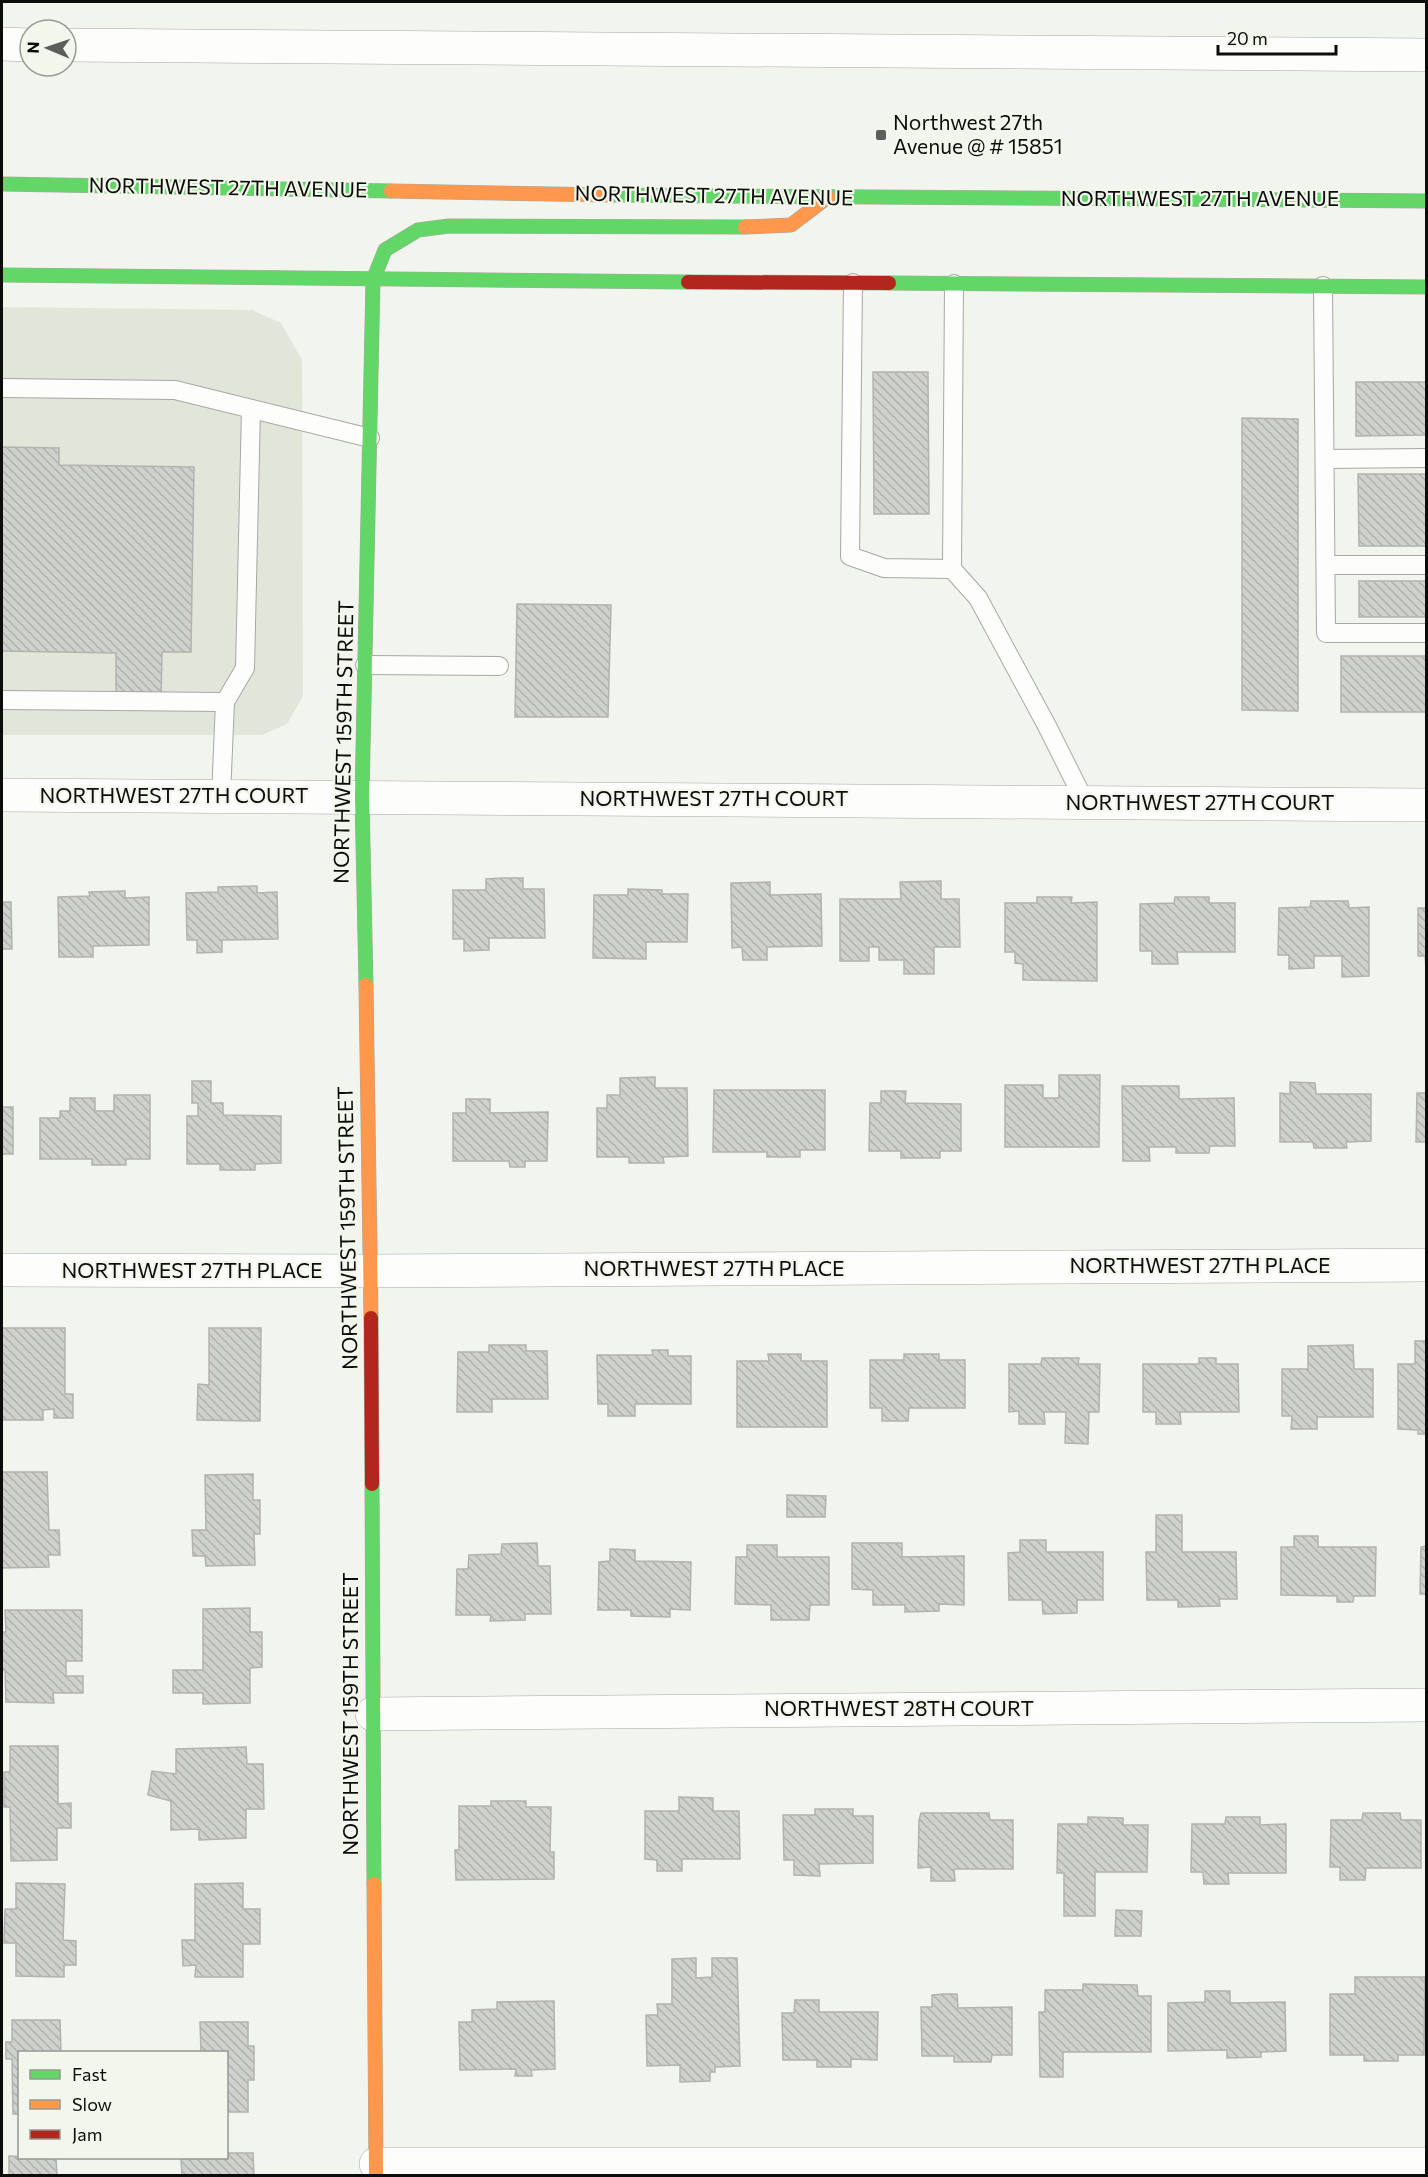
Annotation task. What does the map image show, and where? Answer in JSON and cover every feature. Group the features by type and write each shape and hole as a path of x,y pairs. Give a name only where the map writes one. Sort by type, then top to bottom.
{"main road":[{"name":"NORTHWEST 27TH AVENUE","path":"2,184 648,196 1426,201"},
{"name":"NORTHWEST 159TH STREET","path":"376,2170 370,1271 362,797 374,280 385,250 418,230 449,226 744,227 791,225 828,197"},
{"path":"2,275 374,280 1426,287"}],"street":[{"path":"2,44 18,45"},
{"path":"78,45 1426,56"},
{"name":"NORTHWEST 27TH COURT","path":"2,795 1426,805"},
{"name":"NORTHWEST 27TH PLACE","path":"2,1270 370,1271 1426,1265"},
{"name":"NORTHWEST 28TH COURT","path":"372,1714 1426,1705"},
{"path":"376,2170 1426,2164"}],"lane":[{"path":"853,283 850,556 884,568 952,569"},
{"path":"954,284 952,569 978,598 1085,802"},
{"path":"1323,286 1326,633 1426,633"},
{"path":"2,388 176,390 370,438"},
{"path":"221,796 225,702 245,668 251,409"},
{"path":"1325,459 1426,458"},
{"path":"1326,565 1426,565"},
{"path":"365,665 499,666"},
{"path":"2,700 225,702"}],"shaded area":[{"path":"2,307 252,310 281,323 302,360 303,696 287,724 262,735 2,735"}],"building":[{"path":"873,372 928,372 929,514 874,514"},
{"path":"1356,382 1426,382 1426,435 1356,436"},
{"path":"1242,418 1298,419 1298,711 1242,710"},
{"path":"2,447 59,448 59,465 194,467 191,652 162,652 161,697 116,697 116,653 2,651"},
{"path":"1358,474 1426,474 1426,546 1359,546"},
{"path":"1359,581 1426,581 1426,617 1359,617"},
{"path":"517,604 611,605 608,717 515,717"},
{"path":"1341,656 1426,656 1426,712 1341,712"},
{"path":"523,878 523,889 544,889 545,938 489,938 489,950 464,951 464,939 453,939 453,890 486,890 486,879"},
{"path":"941,881 941,899 959,899 960,947 934,947 934,974 904,974 904,960 879,960 879,947 869,947 869,961 840,961 840,899 901,899 900,882"},
{"path":"770,882 770,895 821,894 822,946 767,947 767,960 743,960 742,947 732,948 731,883"},
{"path":"257,886 257,893 277,892 278,939 222,940 222,952 197,953 197,940 187,940 186,893 218,892 218,887"},
{"path":"628,889 662,890 662,894 688,894 687,942 646,942 646,959 593,958 594,895 628,895"},
{"path":"125,891 125,898 149,897 149,945 93,946 93,957 59,957 58,897 90,896 89,892"},
{"path":"1037,897 1072,897 1071,903 1097,902 1097,981 1023,980 1023,964 1015,963 1015,952 1005,952 1005,903 1037,903"},
{"path":"1175,897 1209,897 1209,903 1235,903 1235,952 1177,952 1178,964 1152,964 1152,951 1140,951 1140,904 1174,903"},
{"path":"1311,901 1348,901 1349,908 1369,907 1369,976 1342,977 1342,956 1314,956 1314,968 1289,969 1289,955 1278,955 1279,908 1310,907"},
{"path":"2,902 11,902 12,949 2,949"},
{"path":"1418,908 1426,908 1426,968 1425,956 1418,956"},
{"path":"1059,1075 1100,1075 1099,1147 1005,1147 1005,1085 1043,1085 1043,1098 1059,1098"},
{"path":"655,1077 655,1088 687,1088 688,1156 663,1157 664,1163 629,1163 629,1157 597,1157 597,1108 607,1108 607,1095 620,1095 620,1078"},
{"path":"192,1081 211,1081 211,1103 223,1103 223,1115 281,1116 281,1163 255,1164 255,1170 220,1170 220,1164 187,1164 187,1116 198,1116 198,1103 192,1103"},
{"path":"1290,1082 1315,1083 1316,1094 1371,1094 1371,1141 1346,1142 1347,1148 1314,1148 1313,1142 1280,1142 1280,1093 1290,1094"},
{"path":"1122,1086 1179,1086 1179,1099 1234,1098 1235,1146 1210,1146 1209,1153 1176,1153 1176,1147 1149,1147 1150,1161 1123,1161"},
{"path":"714,1090 825,1090 825,1150 800,1150 800,1157 767,1157 767,1152 713,1152"},
{"path":"881,1091 906,1091 905,1103 961,1104 961,1151 940,1151 940,1158 901,1158 901,1151 869,1151 870,1103 881,1103"},
{"path":"1417,1093 1426,1093 1426,1142 1416,1142"},
{"path":"114,1095 150,1095 150,1159 126,1159 126,1165 92,1165 92,1159 40,1159 40,1118 60,1118 60,1111 70,1111 70,1098 95,1098 95,1111 114,1111"},
{"path":"466,1099 490,1099 490,1113 548,1112 547,1161 525,1161 525,1167 510,1167 509,1161 453,1161 453,1113 466,1113"},
{"path":"2,1107 13,1107 13,1154 2,1154"},
{"path":"2,1328 65,1328 65,1394 73,1394 73,1418 54,1418 54,1409 43,1410 43,1420 2,1420"},
{"path":"209,1328 261,1328 260,1421 197,1420 198,1384 209,1385"},
{"path":"1415,1341 1426,1341 1426,1434 1418,1434 1418,1430 1398,1429 1398,1364 1415,1364"},
{"path":"489,1345 526,1345 526,1351 547,1351 548,1399 492,1399 492,1412 457,1412 458,1352 489,1352"},
{"path":"1353,1345 1354,1369 1373,1369 1373,1417 1317,1417 1317,1429 1291,1429 1292,1416 1282,1416 1282,1369 1308,1369 1308,1346"},
{"path":"652,1350 668,1350 668,1356 691,1356 691,1404 635,1404 635,1416 608,1416 608,1404 598,1404 597,1355 653,1355"},
{"path":"768,1354 801,1354 801,1361 827,1361 827,1427 737,1427 737,1361 769,1361"},
{"path":"904,1354 939,1354 939,1360 965,1360 965,1408 909,1408 908,1421 882,1421 882,1408 870,1408 870,1360 904,1360"},
{"path":"1042,1358 1079,1358 1078,1364 1100,1364 1099,1412 1089,1412 1088,1444 1065,1443 1066,1412 1044,1412 1045,1424 1019,1424 1019,1411 1009,1412 1009,1364 1041,1364"},
{"path":"1199,1358 1216,1358 1216,1364 1238,1364 1239,1412 1180,1412 1181,1424 1156,1424 1156,1412 1143,1412 1143,1364 1199,1364"},
{"path":"2,1472 47,1472 49,1530 59,1530 60,1555 48,1555 49,1567 2,1568"},
{"path":"253,1474 253,1500 260,1500 260,1534 254,1534 255,1565 206,1566 205,1556 193,1556 192,1530 206,1530 205,1475"},
{"path":"787,1495 826,1496 825,1517 787,1517"},
{"path":"1156,1515 1182,1515 1182,1552 1236,1552 1237,1599 1219,1599 1220,1606 1178,1607 1178,1600 1147,1600 1146,1552 1156,1552"},
{"path":"1294,1536 1318,1536 1318,1547 1376,1547 1375,1596 1354,1596 1353,1602 1337,1602 1337,1596 1281,1595 1281,1547 1294,1547"},
{"path":"1020,1540 1046,1540 1046,1552 1103,1552 1103,1600 1077,1600 1077,1613 1043,1614 1042,1600 1009,1600 1008,1553 1020,1552"},
{"path":"537,1543 538,1566 550,1566 551,1614 525,1614 525,1620 490,1621 491,1615 456,1615 457,1569 468,1569 469,1555 501,1554 502,1544"},
{"path":"852,1543 902,1543 902,1557 964,1556 964,1605 939,1604 939,1611 905,1612 905,1605 873,1605 873,1590 852,1589"},
{"path":"747,1545 777,1545 777,1557 829,1557 829,1605 810,1605 809,1620 771,1620 771,1605 735,1604 736,1557 747,1557"},
{"path":"1426,1546 1426,1594 1420,1594 1421,1547"},
{"path":"610,1549 635,1550 635,1561 691,1562 690,1610 670,1609 670,1617 631,1616 631,1610 598,1610 599,1562 610,1561"},
{"path":"250,1608 250,1632 262,1632 262,1667 250,1668 250,1703 203,1704 203,1693 173,1693 173,1670 203,1670 203,1609"},
{"path":"5,1610 82,1610 82,1661 66,1661 66,1676 83,1676 83,1693 53,1693 54,1703 6,1702 5,1670 2,1670 2,1632 6,1632"},
{"path":"10,1746 58,1746 58,1804 71,1803 71,1828 57,1828 57,1860 11,1861 10,1807 4,1807 4,1772 10,1772"},
{"path":"246,1747 247,1764 263,1764 264,1809 246,1809 246,1838 199,1840 199,1829 171,1830 171,1801 148,1795 152,1771 176,1774 176,1749"},
{"path":"679,1797 713,1798 713,1811 739,1811 740,1859 682,1859 682,1871 657,1871 657,1860 645,1859 645,1811 679,1811"},
{"path":"491,1801 526,1801 526,1807 551,1807 550,1852 554,1852 554,1879 456,1880 455,1850 459,1850 459,1806 491,1806"},
{"path":"815,1809 853,1809 853,1816 873,1816 873,1863 819,1864 820,1876 794,1875 794,1860 784,1860 783,1815 815,1815"},
{"path":"921,1813 989,1813 990,1820 1013,1820 1013,1869 954,1869 955,1881 931,1881 931,1867 918,1868"},
{"path":"1363,1813 1400,1813 1401,1820 1421,1820 1421,1868 1366,1868 1365,1880 1340,1880 1340,1867 1330,1867 1331,1820 1362,1820"},
{"path":"1088,1817 1123,1818 1123,1825 1148,1825 1147,1872 1095,1872 1095,1916 1064,1916 1064,1873 1057,1873 1058,1824 1088,1824"},
{"path":"1226,1817 1260,1817 1260,1825 1286,1824 1286,1873 1228,1873 1229,1884 1204,1884 1203,1872 1191,1872 1192,1824 1225,1824"},
{"path":"16,1883 65,1884 63,1940 76,1941 76,1965 64,1965 64,1977 16,1976 16,1943 4,1943 5,1909 16,1909"},
{"path":"243,1883 243,1909 260,1909 260,1944 243,1944 243,1977 195,1977 196,1965 183,1966 182,1940 195,1940 195,1884"},
{"path":"1116,1910 1142,1911 1141,1936 1115,1936"},
{"path":"696,1958 696,1978 712,1977 712,1958 737,1958 740,2066 715,2067 715,2072 710,2072 710,2081 680,2082 680,2065 647,2066 646,2015 658,2015 657,2004 672,2004 672,1959"},
{"path":"1355,1977 1425,1977 1424,2055 1398,2055 1398,2061 1364,2061 1364,2055 1330,2055 1330,1994 1355,1994"},
{"path":"1083,1984 1137,1985 1138,1996 1151,1996 1151,2052 1063,2052 1063,2077 1040,2077 1039,2012 1045,2012 1045,1990 1083,1990"},
{"path":"1205,1991 1230,1991 1230,2003 1285,2002 1286,2051 1261,2052 1261,2057 1227,2058 1227,2050 1168,2051 1168,2003 1205,2002"},
{"path":"957,1994 958,2008 1012,2007 1012,2055 992,2055 991,2062 954,2062 954,2056 922,2056 921,2007 932,2007 932,1995"},
{"path":"795,2000 819,2000 819,2012 878,2012 877,2060 851,2059 851,2067 817,2067 817,2060 783,2060 782,2013 794,2013"},
{"path":"554,2001 555,2069 531,2070 532,2076 515,2076 516,2069 460,2070 459,2022 472,2022 472,2010 497,2009 497,2002"},
{"path":"12,2020 60,2020 61,2051 18,2051 18,2114 13,2114 12,2059 6,2059 6,2042 12,2042"},
{"path":"200,2022 248,2022 248,2046 254,2046 254,2080 248,2080 248,2112 228,2112 228,2051 201,2051"},
{"path":"228,2153 253,2153 254,2176 182,2176 181,2159 228,2159"},
{"path":"9,2156 18,2156 18,2159 56,2159 57,2176 9,2176"}],"traffic: fast":[{"path":"2,184 391,191"},
{"path":"608,195 1426,201"},
{"path":"373,280 385,250 418,230 449,226 745,227"},
{"path":"2,275 688,282"},
{"path":"366,985 362,797 373,280"},
{"path":"889,283 1426,287"},
{"path":"372,1484 374,1884"}],"traffic: slow":[{"path":"391,191 608,195"},
{"path":"745,227 791,225 828,197"},
{"path":"366,985 371,1318"},
{"path":"374,1884 376,2176"}],"traffic: jam":[{"path":"688,282 889,283"},
{"path":"371,1318 372,1484"}],"place":[{"name":"Northwest 27th Avenue @ # 15851","path":"881,135"}]}
